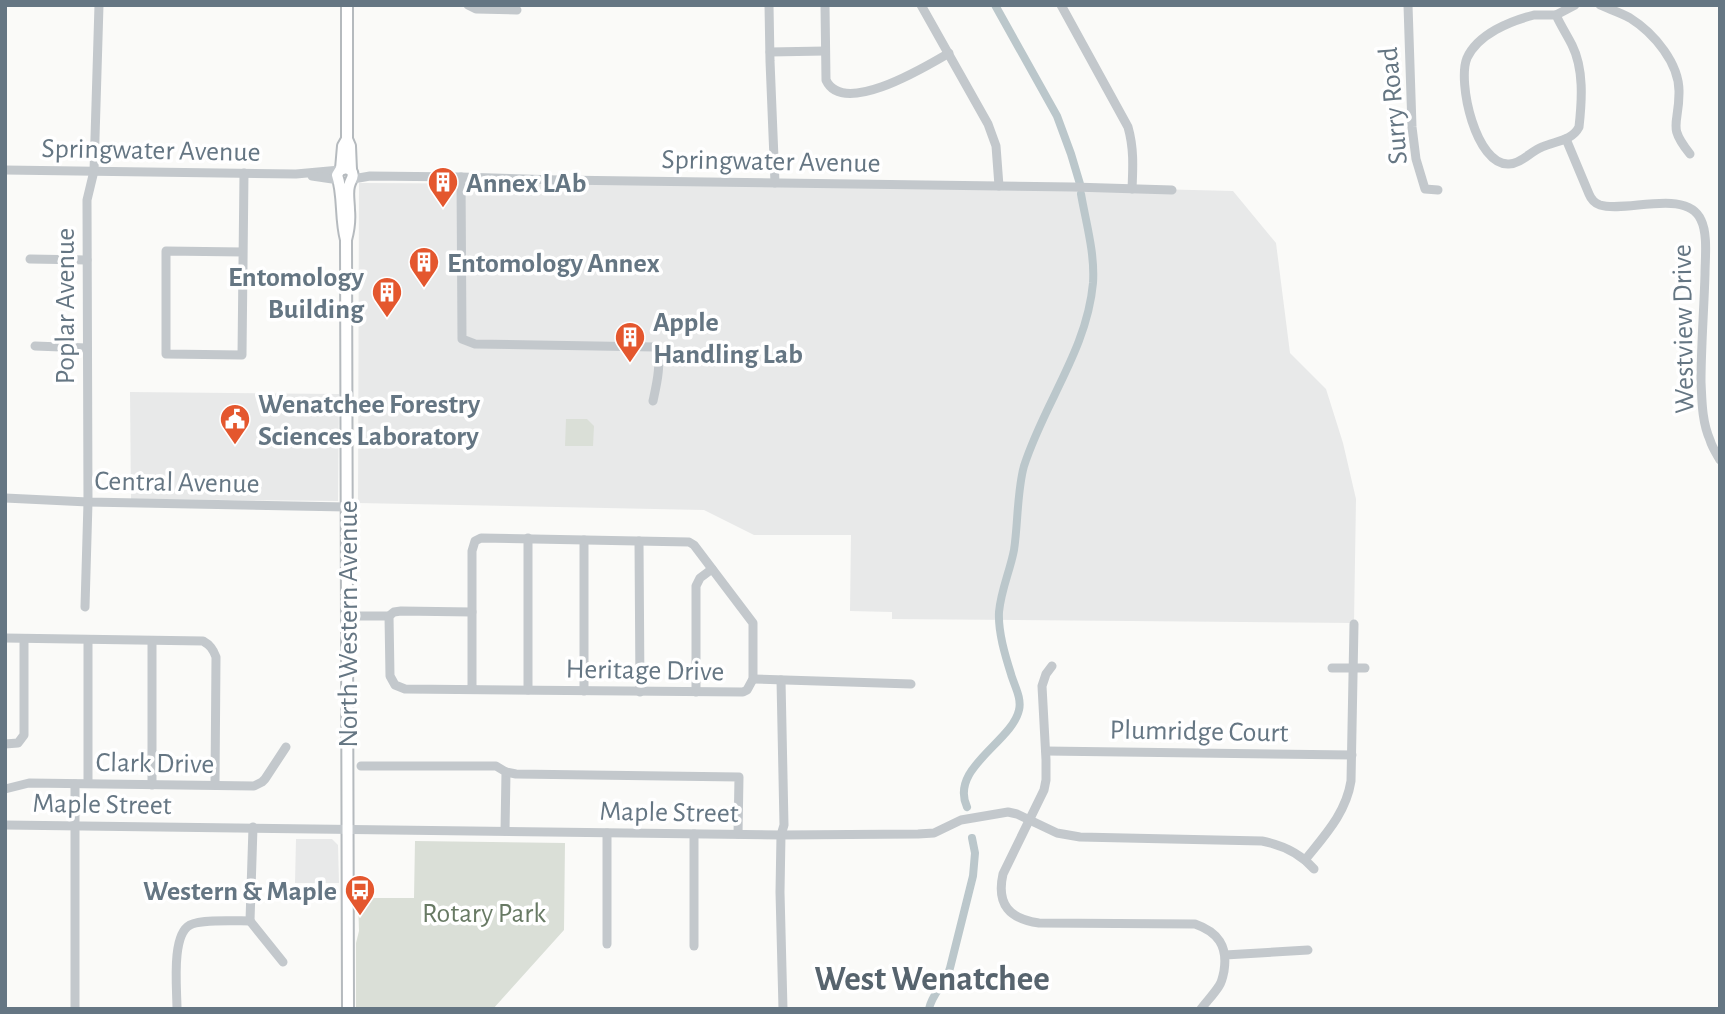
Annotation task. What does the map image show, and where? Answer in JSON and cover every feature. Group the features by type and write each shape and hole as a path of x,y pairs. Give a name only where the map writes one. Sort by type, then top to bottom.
{"main road":[{"name":"North Western Avenue","path":"347,5 347,139 343,146 349,228 346,240 348,1009"}],"street":[{"name":"Poplar Avenue","path":"85,607 88,502 87,200 94,171 99,5"},
{"path":"468,5 476,9 517,10"},
{"path":"769,5 775,183"},
{"path":"825,5 826,80 829,87 837,92 882,87 908,76 948,53"},
{"path":"921,5 992,133 998,160 999,186"},
{"path":"1061,5 1128,127 1133,144 1132,189"},
{"name":"Surry Road","path":"1408,5 1412,127 1416,159 1425,189 1438,190"},
{"path":"1556,16 1579,64 1579,127 1566,139 1539,148 1515,163 1504,164 1488,153 1471,116 1464,82 1464,67 1469,55 1492,33 1508,23 1544,15 1556,16 1575,5"},
{"path":"1600,5 1630,19 1659,43 1674,67 1679,82 1675,129 1678,139 1690,154"},
{"path":"770,52 825,51"},
{"name":"Westview Drive","path":"1566,139 1592,201 1598,205 1682,205 1690,208 1701,220 1706,253 1701,342 1702,405 1710,440 1720,460"},
{"name":"Springwater Avenue","path":"5,170 1172,190"},
{"path":"243,252 166,251 166,354 243,355 244,173"},
{"path":"461,177 462,339 475,344 655,347 658,353 657,382 653,401"},
{"path":"30,259 87,260"},
{"path":"35,346 88,348"},
{"name":"Central Avenue","path":"5,498 347,507"},
{"name":"Heritage Drive","path":"389,616 390,676 395,685 405,689 743,692 753,679 753,623 689,541 485,538 475,541 472,551 472,612"},
{"path":"528,538 528,690"},
{"path":"584,540 584,691"},
{"path":"639,541 640,692"},
{"path":"696,692 696,586 700,578 712,569"},
{"path":"348,616 389,616 401,611 472,612 472,689"},
{"path":"1305,860 1332,827 1346,802 1351,781 1354,624"},
{"path":"5,638 208,643 216,657 215,785"},
{"path":"5,744 18,743 24,735 24,639"},
{"path":"88,640 88,783"},
{"path":"152,641 152,785"},
{"path":"1052,666 1042,686 1046,751 1044,790 1003,874 1000,887 1004,904 1012,914 1026,921 1039,923 1195,924 1206,928 1222,944 1225,955 1220,984 1201,1009"},
{"path":"1332,668 1365,668"},
{"path":"753,679 911,684"},
{"path":"781,680 784,825 781,835 780,892 783,1009"},
{"name":"Clark Drive","path":"5,789 25,783 254,786 262,782 286,747"},
{"name":"Plumridge Court","path":"1046,751 1352,755"},
{"path":"361,766 496,766 516,774 739,777 738,834"},
{"path":"505,831 506,772"},
{"path":"75,784 75,1009"},
{"name":"Maple Street","path":"5,825 781,835 918,834 934,832 961,820 1007,812 1057,833 1080,837 1262,841 1292,850 1314,869"},
{"path":"253,828 250,921 283,962"},
{"path":"607,833 607,944"},
{"path":"694,834 694,946"},
{"path":"177,1009 177,945 181,933 190,925 203,922 250,921"},
{"path":"1225,955 1308,950"}],"shaded area":[{"path":"359,183 1073,187 1233,191 1276,243 1290,353 1326,389 1343,443 1356,499 1354,623 892,619 892,612 850,611 851,535 754,535 704,510 358,503"},
{"name":"Wenatchee Forestry Sciences Laboratory","path":"130,392 339,394 338,501 131,499"},
{"path":"296,839 332,839 338,845 339,883 295,883"}],"green space":[{"path":"566,419 587,419 594,426 593,446 565,446"},
{"name":"Rotary Park","path":"415,841 565,843 564,930 493,1009 356,1009 358,898 414,898"}],"waterway":[{"path":"995,5 1057,116 1080,184"},
{"path":"967,807 964,793 967,780 974,768 1014,722 1020,705 1002,643 999,612 1014,550 1024,466 1042,420 1074,354 1089,308 1093,261 1081,194"},
{"path":"929,1009 950,968 973,876 975,853 972,838"}],"place":[{"name":"Annex LAb","path":"443,209"},
{"name":"Entomology Annex","path":"424,289"},
{"name":"Entomology Building","path":"387,319"},
{"name":"Apple Handling Lab","path":"630,364"},
{"name":"Wenatchee Forestry Sciences Laboratory","path":"235,446"},
{"name":"Western & Maple","path":"360,917"}],"district":[{"name":"West Wenatchee","path":"932,978"}]}
